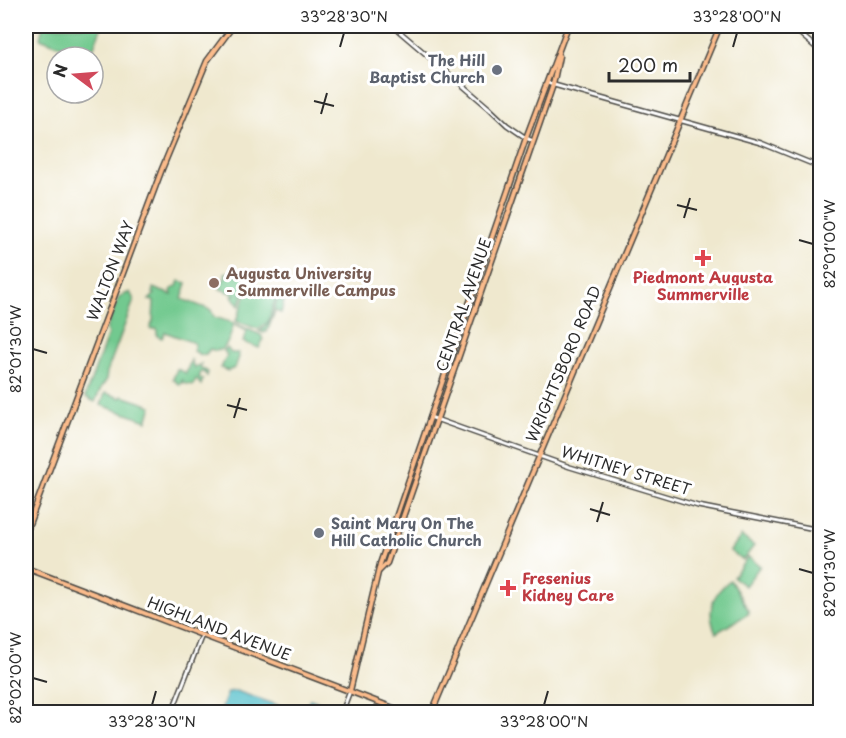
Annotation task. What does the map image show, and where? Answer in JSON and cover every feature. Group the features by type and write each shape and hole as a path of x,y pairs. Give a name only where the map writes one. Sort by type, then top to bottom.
{"main road":[{"name":"WALTON WAY","path":"26,532 163,168 207,61 233,26"},
{"name":"CENTRAL AVENUE","path":"350,691 378,572 526,138 568,26"},
{"name":"WRIGHTSBORO ROAD","path":"432,712 720,26"},
{"name":"CENTRAL AVENUE","path":"378,572 387,564 553,85 562,43"},
{"name":"HIGHLAND AVENUE","path":"26,568 405,712"}],"street":[{"path":"393,26 507,125 533,141"},
{"path":"791,26 820,51"},
{"path":"546,83 761,144 820,167"},
{"name":"WHITNEY STREET","path":"430,417 538,456 698,506 820,530"},
{"path":"172,712 202,635"},
{"name":"CENTRAL AVENUE","path":"342,712 350,691"}],"green space":[{"path":"43,26 102,26 95,45 58,45 40,38"},
{"path":"229,272 247,278 249,281 241,293 244,293 239,306 232,296 235,294 220,289 226,277 225,273"},
{"path":"179,281 187,283 182,299 211,310 214,317 234,323 229,340 223,349 216,351 210,349 206,354 201,355 194,351 194,343 165,332 162,338 157,336 157,329 150,329 153,321 154,301 149,300 155,294 153,288 172,295 171,290 177,286"},
{"path":"248,289 276,297 268,322 258,329 236,321"},
{"path":"130,292 134,300 107,372 106,381 95,402 85,397 108,334 106,330 119,297"},
{"path":"277,299 284,301 281,313 275,311 267,332 259,331 270,321"},
{"path":"236,324 261,335 263,340 259,348 243,342 247,331"},
{"path":"227,348 231,353 238,353 239,357 235,368 228,371 221,368 227,355 224,351"},
{"path":"191,360 194,368 201,364 200,367 208,372 207,376 201,372 199,378 203,379 201,385 196,379 193,385 182,383 183,379 180,385 173,379 177,369 186,373"},
{"path":"105,393 152,406 147,421 101,405"},
{"path":"741,536 754,546 743,560 730,551"},
{"path":"748,557 760,566 745,586 733,577"},
{"path":"730,580 749,611 748,614 716,633 711,618 712,604 719,591"}],"water":[{"path":"236,691 283,707 288,712 220,712 228,692"},
{"path":"310,699 337,709 335,712 305,712"}],"place":[{"name":"The Hill Baptist Church","path":"497,70"},
{"name":"Piedmont Augusta Summerville","path":"703,258"},
{"name":"Augusta University - Summerville Campus","path":"214,283"},
{"name":"Saint Mary On The Hill Catholic Church","path":"319,533"},
{"name":"Fresenius Kidney Care","path":"508,588"}]}
